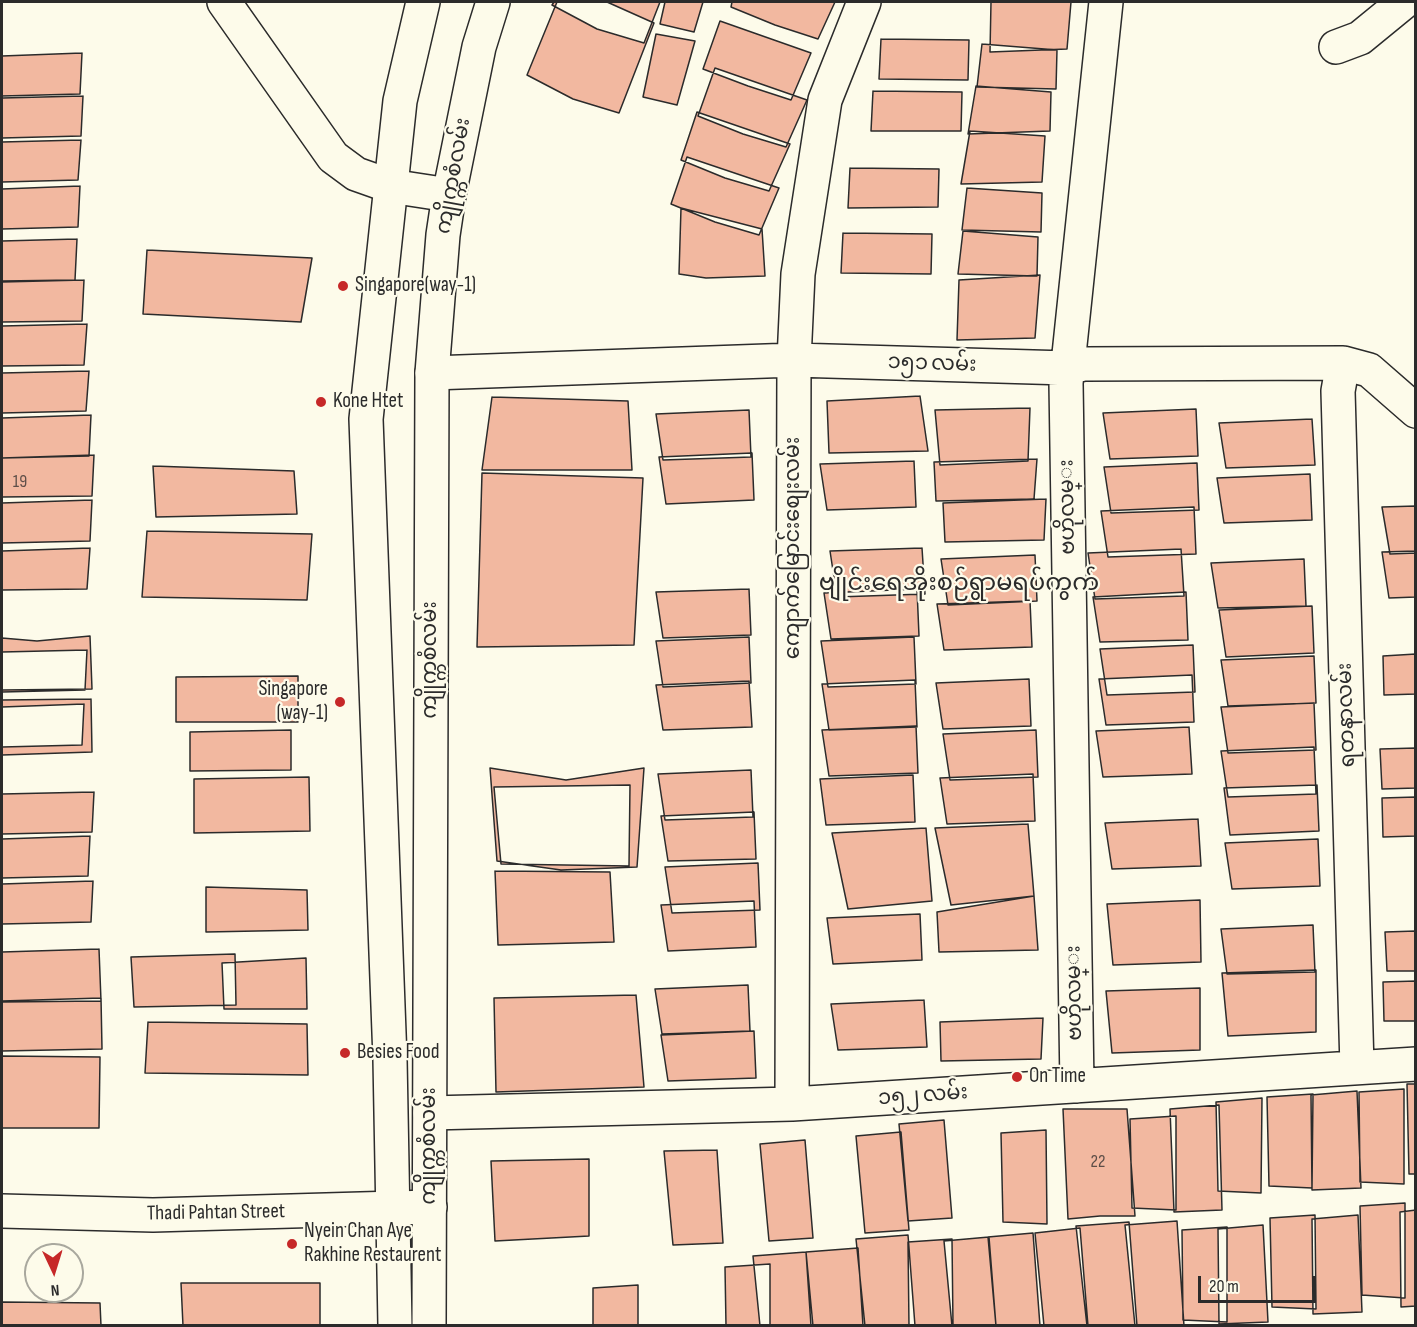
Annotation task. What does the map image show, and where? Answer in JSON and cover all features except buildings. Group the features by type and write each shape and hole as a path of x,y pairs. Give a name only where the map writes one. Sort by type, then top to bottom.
{"street":[{"path":"224,2 333,157 356,174 390,186 449,195"},
{"name":"ကျိုက္ကစံလမ်း","path":"395,1326 390,1059 366,419 400,101 423,2"},
{"name":"ကျိုက္ကစံလမ်း","path":"429,1326 432,373 443,235 449,195 479,47 493,2"},
{"name":"ကျောက်မြောင်းစျေးလမ်း","path":"792,1104 794,360 798,274 825,100 864,2"},
{"name":"ဗဟိုလမ္း","path":"1077,1086 1067,368 1106,2"},
{"path":"1336,47 1360,38 1404,2"},
{"name":"၁၅၁ လမ်း","path":"432,373 794,360 1067,368 1084,364 1343,363 1369,369 1416,411"},
{"name":"ရတနာလမ်း","path":"1343,363 1338,391 1357,1067"},
{"name":"၁၅၂ လမ်း","path":"429,1113 792,1104 1416,1064"},
{"name":"Thadi Pahtan Street","path":"2,1211 153,1215 430,1207"}],"place":[{"name":"Singapore(way-1)","path":"343,286"},
{"name":"Kone Htet","path":"321,402"},
{"name":"Singapore (way-1)","path":"340,702"},
{"name":"Besies Food","path":"345,1053"},
{"name":"On Time","path":"1017,1077"},
{"name":"Nyein Chan Aye Rakhine Restaurent","path":"292,1244"}],"district":[{"name":"ဗျိုင်းရေအိုးစဉ်ရွာမရပ်ကွက်","path":"959,584"}]}
